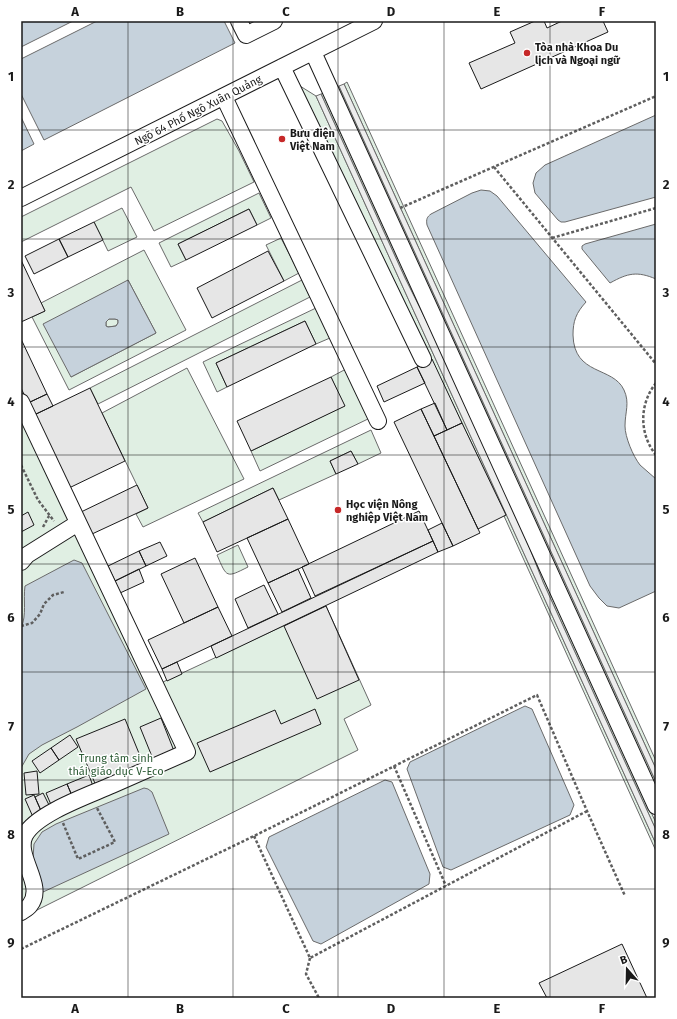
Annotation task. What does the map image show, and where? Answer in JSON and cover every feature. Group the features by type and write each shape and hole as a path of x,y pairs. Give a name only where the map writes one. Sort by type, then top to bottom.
{"street":[{"path":"239,21 246,35 274,21"},
{"name":"Ngõ 64 Phố Ngô Xuân Quảng","path":"21,198 312,52 352,26 374,21"},
{"path":"312,52 656,806"},
{"path":"282,67 423,359"},
{"path":"224,97 378,420"},
{"path":"21,402 187,752 58,810 37,822 25,835 23,844 24,854 33,883 35,894 34,900 21,912"},
{"path":"21,562 27,555 78,523"}],"path":[{"path":"398,209 656,96"},
{"path":"494,167 656,364"},
{"path":"552,238 656,208"},
{"path":"656,383 652,387 647,397 643,419 647,441 652,451 656,455"},
{"path":"21,465 43,509 63,532"},
{"path":"21,626 32,623 40,614 44,604 53,595 64,592"},
{"path":"21,949 254,836 537,695 587,811 626,896"},
{"path":"394,766 446,886"},
{"path":"63,821 78,859 115,842 96,807"},
{"path":"310,958 587,811"},
{"path":"254,836 310,958 306,974 319,998"}],"green space":[{"path":"347,82 656,761 656,769 344,84"},
{"path":"300,86 316,96 656,844 656,851 504,516 506,515"},
{"path":"339,86 656,782 656,789 336,87"},
{"path":"324,93 434,336 405,278 321,94"},
{"path":"217,119 222,121 254,182 154,231 131,187 21,242 21,217"},
{"path":"259,193 271,218 257,225 249,209 178,244 186,260 171,267 159,243"},
{"path":"122,208 137,237 108,251 94,222"},
{"path":"281,238 299,273 284,281 266,245"},
{"path":"144,250 186,330 69,390 32,317 45,311 41,303","holes":["128,280 156,333 71,377"]},
{"path":"302,280 310,297 98,404 90,388"},
{"path":"316,308 330,338 316,344 305,321 216,363 227,387 217,392 203,362"},
{"path":"109,319 118,320 116,326 106,326 106,322"},
{"path":"187,368 244,479 143,527 136,514 148,508 102,413"},
{"path":"346,369 370,418 260,471 251,451 344,406 331,377"},
{"name":"Trung tâm sinh thái giáo dục V-Eco","path":"21,388 163,682 326,606 371,705 344,719 358,750 21,918"},
{"path":"371,430 381,453 358,464 351,451 330,461 336,474 279,500 273,488 203,522 198,513"},
{"path":"519,521 656,823 656,830 543,582"},
{"path":"238,545 248,567 235,573 228,574 225,572 217,555"}],"shaded area":[{"path":"21,21 73,21 21,47"},
{"path":"97,21 224,21 235,43 44,140 21,94 21,59"},
{"path":"344,84 656,769 656,782 339,86"},
{"path":"321,94 519,521 543,582 656,830 656,844 316,96"},
{"path":"656,115 656,197 561,222 535,193 533,183 536,173 545,165"},
{"path":"21,117 34,144 21,151"},
{"path":"481,190 490,191 497,196 586,302 577,314 574,321 573,335 575,348 580,358 587,364 612,377 619,382 624,390 627,399 625,430 628,441 640,465 656,479 656,591 619,608 607,606 590,586 427,225 427,218 431,214"},
{"path":"656,224 656,279 649,276 633,274 627,275 610,283 582,249 582,246 585,244"},
{"path":"128,280 156,333 71,377 43,324","holes":["109,319 118,320 116,326 106,326 106,322"]},
{"path":"74,560 82,563 146,689 42,745 29,754 21,768 21,628 24,613 25,586"},
{"path":"525,706 532,709 574,805 570,815 451,870 443,867 407,769 410,762"},
{"path":"385,780 392,782 430,874 429,884 321,944 313,941 266,847 269,837"},
{"path":"144,788 152,792 169,834 43,892 33,858 34,844 42,832 56,824"}],"building":[{"name":"Tòa nhà Khoa Du lịch và Ngoại ngữ","path":"535,21 544,21 547,28 562,21 603,21 608,32 481,89 469,63 515,43 510,32"},
{"path":"249,209 257,225 186,260 178,244"},
{"path":"94,222 103,240 68,257 59,239"},
{"path":"59,239 68,257 34,274 25,256"},
{"path":"268,251 284,281 212,318 197,288"},
{"path":"21,260 45,311 21,322"},
{"path":"305,321 316,344 227,387 216,363"},
{"path":"21,339 47,394 28,403 21,388"},
{"path":"432,359 462,423 447,430 417,367"},
{"path":"417,367 425,383 384,402 377,386"},
{"path":"331,377 345,406 251,451 237,421"},
{"path":"90,388 125,461 69,488 34,415"},
{"path":"47,394 53,406 34,415 28,403"},
{"path":"435,403 447,430 434,436 421,409"},
{"path":"421,409 480,533 453,546 394,422"},
{"path":"462,423 506,515 478,529 434,436"},
{"path":"351,451 358,464 336,474 330,461"},
{"path":"137,485 148,508 92,534 81,512"},
{"path":"273,488 288,519 217,552 203,522"},
{"path":"419,511 433,541 315,596 302,567"},
{"path":"28,512 34,525 21,532 21,516"},
{"path":"288,519 309,564 268,583 247,538"},
{"path":"442,523 453,546 438,552 428,530"},
{"path":"433,541 438,552 216,658 211,646"},
{"path":"160,542 167,556 146,566 139,551"},
{"path":"139,551 146,566 115,581 108,566"},
{"path":"195,558 218,607 184,623 161,574"},
{"path":"139,569 144,582 120,593 115,581"},
{"path":"298,569 311,598 282,612 268,583"},
{"path":"264,585 278,614 248,628 235,599"},
{"path":"326,606 359,680 317,699 284,626"},
{"path":"218,607 232,636 162,669 148,640"},
{"path":"177,662 182,674 167,681 162,669"},
{"path":"315,709 321,724 210,772 197,743 275,710 281,724"},
{"path":"161,718 174,751 153,759 140,727"},
{"path":"125,719 145,768 97,788 76,739"},
{"path":"70,735 78,747 59,760 51,748"},
{"path":"51,748 59,760 40,773 32,761"},
{"path":"37,771 39,794 26,795 24,773"},
{"path":"89,775 94,789 73,798 67,784"},
{"path":"67,784 73,798 52,807 46,793"},
{"path":"43,793 51,809 42,813 35,797"},
{"path":"34,795 42,813 33,817 25,799"},
{"path":"622,944 647,998 547,998 539,983"}],"place":[{"name":"Tòa nhà Khoa Du lịch và Ngoại ngữ","path":"527,53"},
{"name":"Bưu điện Việt Nam","path":"282,139"},
{"name":"Học viện Nông nghiệp Việt Nam","path":"338,510"}]}
